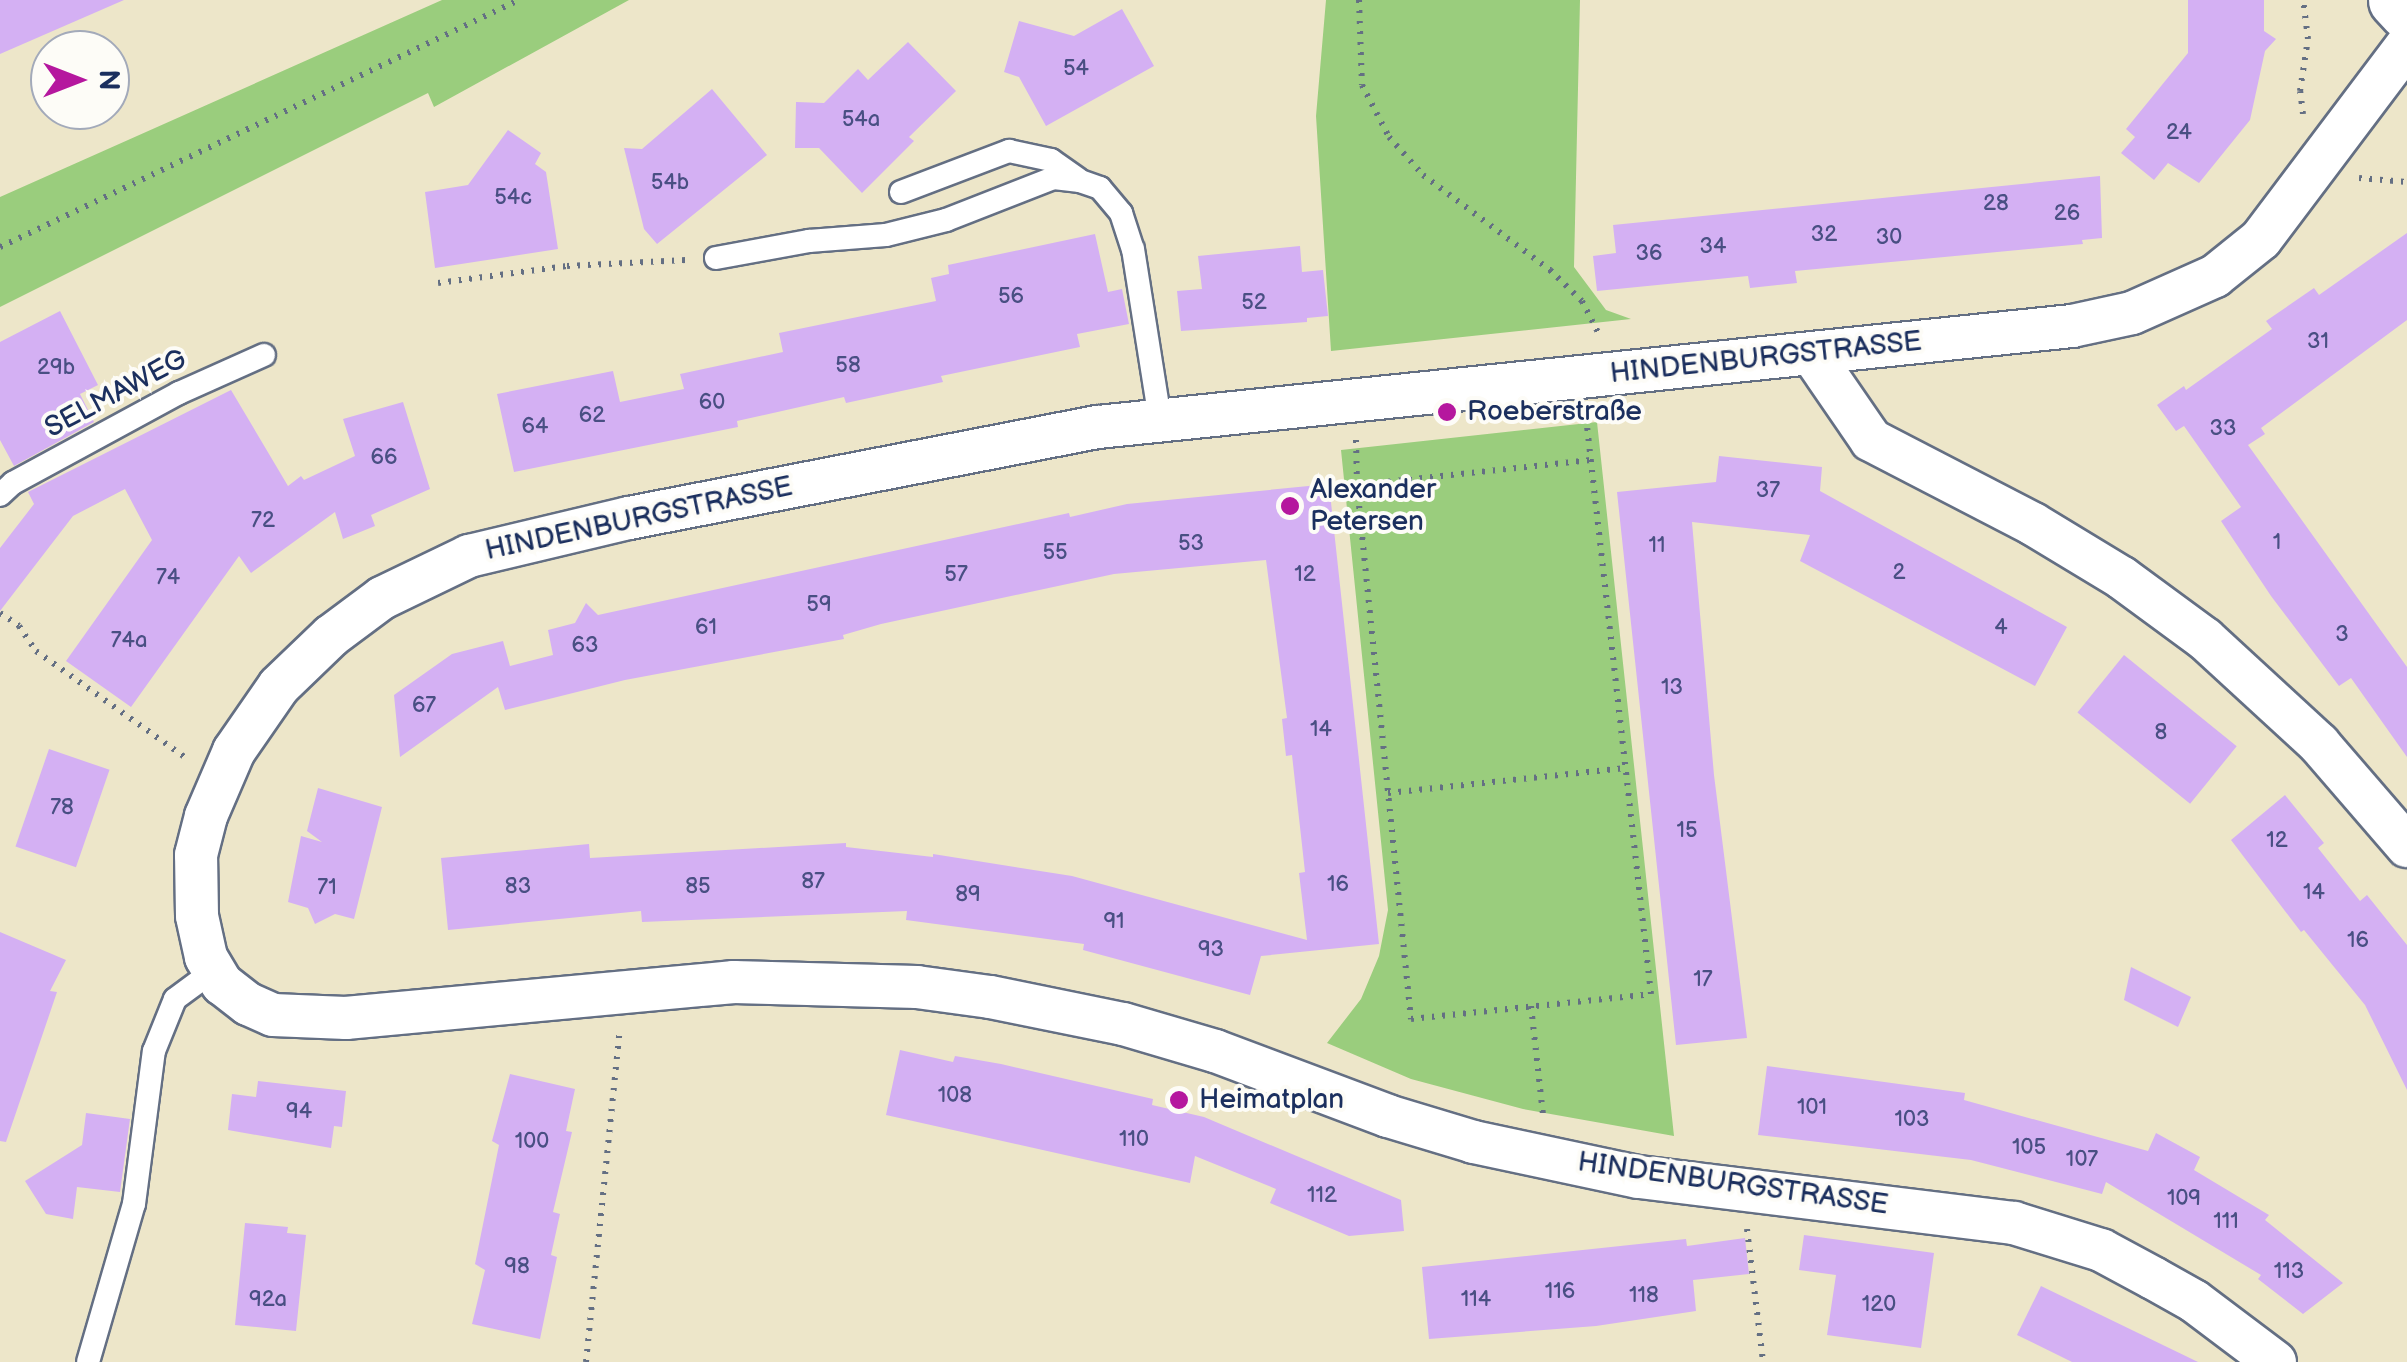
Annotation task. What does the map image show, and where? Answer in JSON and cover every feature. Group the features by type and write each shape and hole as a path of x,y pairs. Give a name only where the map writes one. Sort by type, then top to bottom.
{"street":[{"path":"2396,0 2407,12"},
{"name":"HINDENBURGSTRASSE","path":"2274,1362 2194,1301 2102,1250 2014,1222 1638,1177 1474,1142 1388,1116 1215,1051 1122,1024 990,997 917,986 734,982 406,1014 311,1018 274,1015 248,1004 214,971 200,937 196,855 220,782 260,709 331,636 412,580 469,556 784,486 1160,419 2072,326 2132,313 2215,276 2260,239 2310,178 2407,44"},
{"path":"1812,354 1871,440 2033,524 2122,578 2205,640 2319,744 2407,846"}],"lane":[{"path":"900,192 1009,151 1051,160 1080,181"},
{"path":"716,258 808,241 886,236 946,220 1054,178 1100,188 1121,213 1127,231 1160,419"},
{"name":"SELMAWEG","path":"0,495 13,483 178,393 264,354"},
{"path":"88,1362 134,1204 154,1050 175,999 214,971"}],"path":[{"path":"0,247 520,0"},
{"path":"1351,400 1356,486 1412,1019 1650,994 1591,460 1595,321 1582,301 1525,250 1423,175 1389,138 1362,85 1359,0"},
{"path":"2304,0 2308,39 2300,91 2310,178"},
{"path":"438,282 567,266 716,258"},
{"path":"1356,486 1591,460"},
{"path":"0,612 20,626 36,651 220,782"},
{"path":"1388,792 1626,768"},
{"path":"1531,1006 1542,1107"},
{"path":"586,1362 614,1086"},
{"path":"1743,1190 1763,1362"}],"green space":[{"path":"442,0 629,0 434,107 428,93 0,307 0,197"},
{"path":"1326,0 1580,0 1574,267 1606,310 1631,319 1331,351 1316,116"},
{"path":"1597,422 1674,1136 1523,1109 1411,1079 1327,1043 1361,999 1379,956 1388,910 1341,450"}],"building":[{"path":"0,0 124,0 55,30 30,30 30,41 0,54"},
{"path":"2188,0 2264,0 2264,31 2276,39 2265,51 2250,120 2199,183 2168,163 2154,180 2121,153 2135,137 2126,129 2188,53"},
{"path":"1122,9 1154,66 1046,126 1019,77 1004,72 1019,21 1074,36"},
{"path":"908,42 956,91 909,137 914,141 862,193 819,148 795,148 796,102 824,103 858,69 868,80"},
{"path":"712,89 767,155 657,244 644,229 624,148 642,149"},
{"path":"508,130 541,153 535,164 546,172 558,249 435,268 425,192 468,185"},
{"path":"2100,176 2102,238 2082,240 2083,244 1795,271 1797,283 1750,288 1748,276 1597,291 1593,256 1616,253 1613,225"},
{"path":"2407,233 2407,320 2261,428 2265,434 2248,445 2407,667 2407,757 2351,678 2339,686 2271,596 2221,521 2241,507 2184,426 2176,431 2157,405 2184,386 2186,390 2272,329 2266,321 2314,288 2319,295"},
{"path":"1095,234 1108,292 1122,289 1129,324 1077,334 1080,347 941,376 943,382 846,403 844,397 737,421 738,427 514,472 497,394 613,371 620,402 684,389 680,374 783,352 779,333 936,301 931,278 949,274 948,265"},
{"path":"1300,246 1302,272 1323,270 1328,316 1307,318 1307,322 1181,331 1177,291 1202,289 1198,256"},
{"path":"60,311 98,385 80,394 94,422 14,466 0,440 0,342"},
{"path":"231,390 288,486 301,476 304,480 355,456 343,419 403,402 430,489 371,515 375,526 343,539 335,512 251,573 239,556 131,707 66,661 152,540 125,489 73,516 0,611 0,548 34,504 28,492"},
{"path":"1719,456 1822,467 1820,491 2067,627 2035,686 1800,561 1810,535 1692,522 1714,775 1747,1038 1676,1045 1617,492 1716,482"},
{"path":"1329,484 1379,944 1261,956 1250,995 1083,950 1084,944 906,920 907,911 642,922 641,911 448,930 441,858 589,844 590,858 846,843 846,847 933,854 1072,876 1307,940 1299,873 1305,872 1292,755 1286,756 1282,719 1287,718 1266,560 1114,574 881,624 843,635 844,639 625,680 505,710 498,687 400,757 394,695 452,654 503,641 510,666 553,655 548,630 575,623 586,603 598,615 1069,513 1070,517 1127,504"},
{"path":"2124,655 2237,746 2190,804 2077,713"},
{"path":"49,749 110,770 76,867 15,846"},
{"path":"318,788 382,807 354,919 335,914 315,924 308,908 288,902 301,836 322,842 307,831"},
{"path":"2285,795 2324,843 2318,848 2360,901 2367,895 2407,945 2407,1090 2365,1005 2304,930 2301,932 2231,840"},
{"path":"0,932 66,960 50,991 57,992 6,1142 0,1141"},
{"path":"2131,967 2191,997 2178,1027 2124,1000"},
{"path":"900,1050 953,1062 955,1056 1001,1064 1153,1099 1152,1105 1204,1117 1401,1200 1404,1231 1349,1236 1270,1203 1276,1189 1195,1156 1190,1183 886,1115"},
{"path":"1767,1066 1965,1093 1964,1100 2148,1151 2156,1133 2200,1157 2194,1170 2269,1215 2265,1220 2343,1283 2303,1314 2258,1279 2261,1275 2106,1182 2102,1194 1971,1160 1758,1135"},
{"path":"510,1074 575,1089 566,1131 572,1132 553,1212 560,1214 551,1255 557,1257 540,1339 472,1324 485,1270 475,1264 499,1145 492,1141"},
{"path":"258,1081 346,1091 342,1127 334,1126 331,1148 228,1130 232,1094 256,1097"},
{"path":"86,1113 130,1119 120,1192 77,1187 73,1219 46,1214 25,1181 82,1145"},
{"path":"245,1223 288,1227 287,1233 306,1235 296,1331 235,1325"},
{"path":"1804,1235 1934,1253 1921,1348 1827,1335 1836,1275 1799,1270"},
{"path":"1745,1238 1749,1274 1693,1280 1696,1311 1596,1326 1429,1339 1422,1267 1686,1239 1687,1246"},
{"path":"2041,1286 2198,1362 2072,1362 2017,1335"}],"place":[{"name":"Roeberstraße","path":"1447,412"},
{"name":"Alexander Petersen","path":"1290,506"},
{"name":"Heimatplan","path":"1179,1100"}]}
